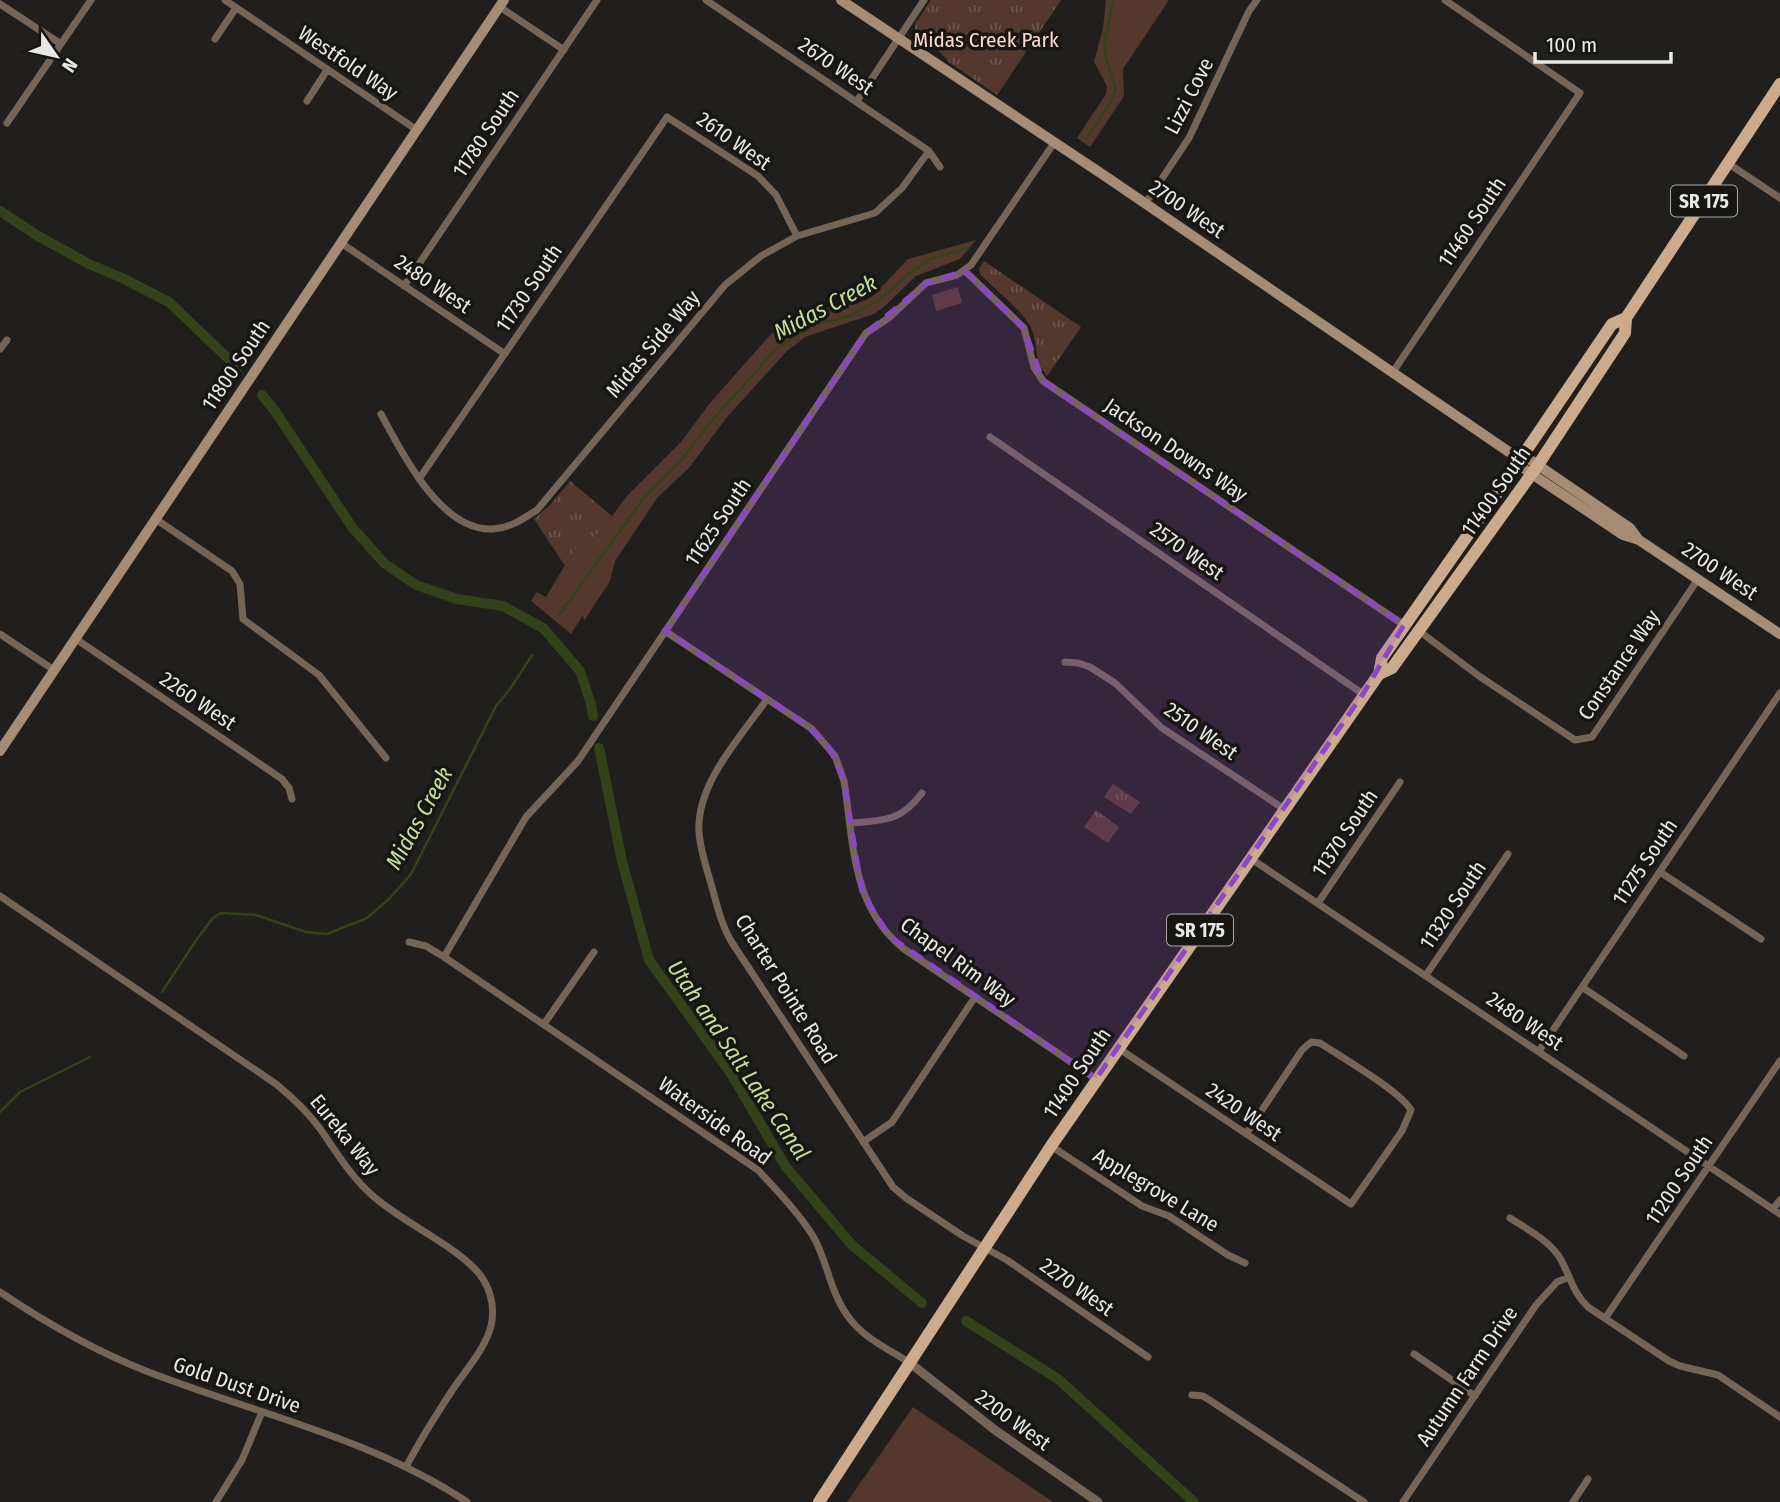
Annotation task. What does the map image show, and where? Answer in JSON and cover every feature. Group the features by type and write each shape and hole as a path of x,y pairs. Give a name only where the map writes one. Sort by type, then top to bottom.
{"main road":[{"name":"2700 West","path":"841,0 1394,372 1520,459 1623,535 1639,540 1780,634"},
{"name":"11800 South","path":"0,751 502,3"},
{"name":"11400 South","path":"819,1502 1051,1146 1363,694 1379,674 1392,668 1535,470 1625,334 1626,318 1780,84"},
{"name":"11400 South","path":"1379,674 1381,659 1612,324 1626,318"}],"street":[{"path":"7,123 91,0"},
{"name":"Westfold Way","path":"225,0 417,130"},
{"name":"11780 South","path":"404,286 597,0"},
{"name":"2670 West","path":"706,0 929,151 940,167"},
{"path":"857,101 924,0"},
{"name":"Lizzi Cove","path":"1145,204 1189,138 1249,11 1257,0"},
{"name":"11460 South","path":"1394,372 1580,93 1445,0"},
{"path":"502,3 564,50"},
{"path":"0,4 61,44"},
{"path":"215,39 236,8"},
{"path":"307,101 327,70"},
{"name":"2610 West","path":"667,117 758,176 776,195 797,236"},
{"name":"11730 South","path":"419,479 667,117"},
{"path":"965,271 1054,143"},
{"name":"Midas Side Way","path":"381,414 406,461 443,510 468,523 490,529 512,526 537,510 725,285 761,256 797,236 875,213 902,188 929,151"},
{"path":"1729,164 1780,198"},
{"name":"2480 West","path":"341,243 505,354"},
{"name":"Jackson Downs Way","path":"965,271 1024,328 1034,367 1043,381 1404,625"},
{"name":"11625 South","path":"444,957 526,817 571,769 866,333 890,317 926,283 965,271"},
{"path":"0,349 6,340"},
{"name":"2570 West","path":"990,437 1363,694"},
{"path":"157,520 232,571 240,584 243,619 319,675 386,758"},
{"name":"Constance Way","path":"1419,631 1479,676 1575,740 1592,737 1698,579"},
{"name":"Chapel Rim Way","path":"665,631 812,729 830,749 842,773 860,882 866,902 877,921 904,949 1097,1079"},
{"path":"0,634 54,670"},
{"name":"2260 West","path":"76,639 282,779 289,788 292,799"},
{"name":"2510 West","path":"1065,662 1090,667 1115,683 1132,696 1162,728 1284,809"},
{"name":"11275 South","path":"1539,1051 1780,694"},
{"name":"Charter Pointe Road","path":"767,699 708,786 699,819 702,854 726,931 888,1180 899,1193 985,1248"},
{"name":"11370 South","path":"1318,903 1400,782"},
{"path":"851,823 889,820 899,816 909,809 922,793"},
{"name":"11320 South","path":"1426,975 1508,854"},
{"name":"2480 West","path":"1251,858 1777,1212"},
{"path":"1660,872 1761,939"},
{"name":"Eureka Way","path":"0,896 276,1084 307,1113 364,1188 394,1213 465,1261 481,1276 492,1306 486,1339 435,1416 406,1467"},
{"name":"Waterside Road","path":"409,942 426,946 444,957 758,1170 787,1202 813,1237 837,1299 851,1321 870,1337 911,1363"},
{"path":"544,1024 594,953"},
{"path":"1582,987 1684,1056"},
{"path":"863,1142 892,1122 975,997"},
{"name":"2420 West","path":"1118,1048 1351,1205 1402,1132 1411,1110 1406,1102 1369,1076 1320,1043 1311,1042 1302,1050 1246,1134"},
{"name":"11200 South","path":"1606,1317 1780,1061"},
{"name":"Applegrove Lane","path":"1051,1146 1142,1206 1169,1216 1228,1255 1245,1263"},
{"path":"1777,1212 1780,1200"},
{"path":"1510,1218 1549,1245 1564,1266 1567,1278 1580,1299 1669,1361 1718,1375 1780,1417"},
{"name":"2270 West","path":"985,1248 1007,1260 1148,1357"},
{"name":"Autumn Farm Drive","path":"1403,1502 1536,1305 1557,1282 1567,1278"},
{"name":"Gold Dust Drive","path":"0,1292 38,1317 106,1354 178,1383 351,1443 406,1467 467,1502"},
{"path":"1413,1354 1475,1396"},
{"name":"2200 West","path":"911,1363 995,1430 1098,1502"},
{"path":"1192,1395 1203,1396 1364,1502"},
{"path":"216,1502 242,1460 262,1412"},
{"path":"1573,1502 1588,1479"}],"highlighted area":[{"path":"965,271 1024,328 1043,381 1404,625 1363,694 1096,1079 889,936 862,892 844,781 830,749 805,724 665,631 866,333 926,283"}],"green space":[{"name":"Midas Creek Park","path":"931,0 1061,0 997,95 950,63 915,33 915,24"},
{"path":"1106,0 1169,0 1123,69 1124,96 1090,147 1077,138 1106,94 1107,86 1094,62 1103,28"},
{"path":"976,240 960,259 916,276 874,314 805,337 787,351 727,417 689,468 657,498 615,561 610,581 584,621 583,615 571,634 531,601 537,592 546,597 574,550 599,533 627,496 681,442 710,403 780,324 849,300 856,304 872,297 908,259"},
{"path":"984,261 1081,327 1047,376 1040,364 1028,322 980,274 979,269"},
{"path":"958,287 962,303 936,311 932,295"},
{"path":"570,481 612,516 599,533 574,550 565,566 534,519"},
{"path":"1113,784 1140,802 1131,814 1104,797"},
{"path":"1096,810 1119,827 1108,843 1084,827"},
{"path":"913,1407 1053,1502 847,1502"}],"waterway":[{"name":"Midas Creek","path":"1086,139 1116,91 1105,47 1113,0"},
{"name":"Utah and Salt Lake Canal","path":"0,211 89,264 169,302 238,368"},
{"name":"Midas Creek","path":"559,615 644,498 682,459 708,425 777,348 816,324 850,316 880,299 930,259 968,248"},
{"name":"Utah and Salt Lake Canal","path":"262,395 352,527 384,563 416,585 457,599 503,606 543,628 580,671 593,716"},
{"name":"Midas Creek","path":"162,992 197,939 213,918 221,913 256,915 306,932 327,934 367,918 390,898 411,874 496,706 532,655"},
{"name":"Utah and Salt Lake Canal","path":"599,748 622,861 649,960 730,1072 786,1167 852,1245 922,1303"},
{"name":"Midas Creek","path":"0,1112 20,1092 90,1057"},
{"name":"Utah and Salt Lake Canal","path":"966,1321 1058,1379 1194,1502"}]}
